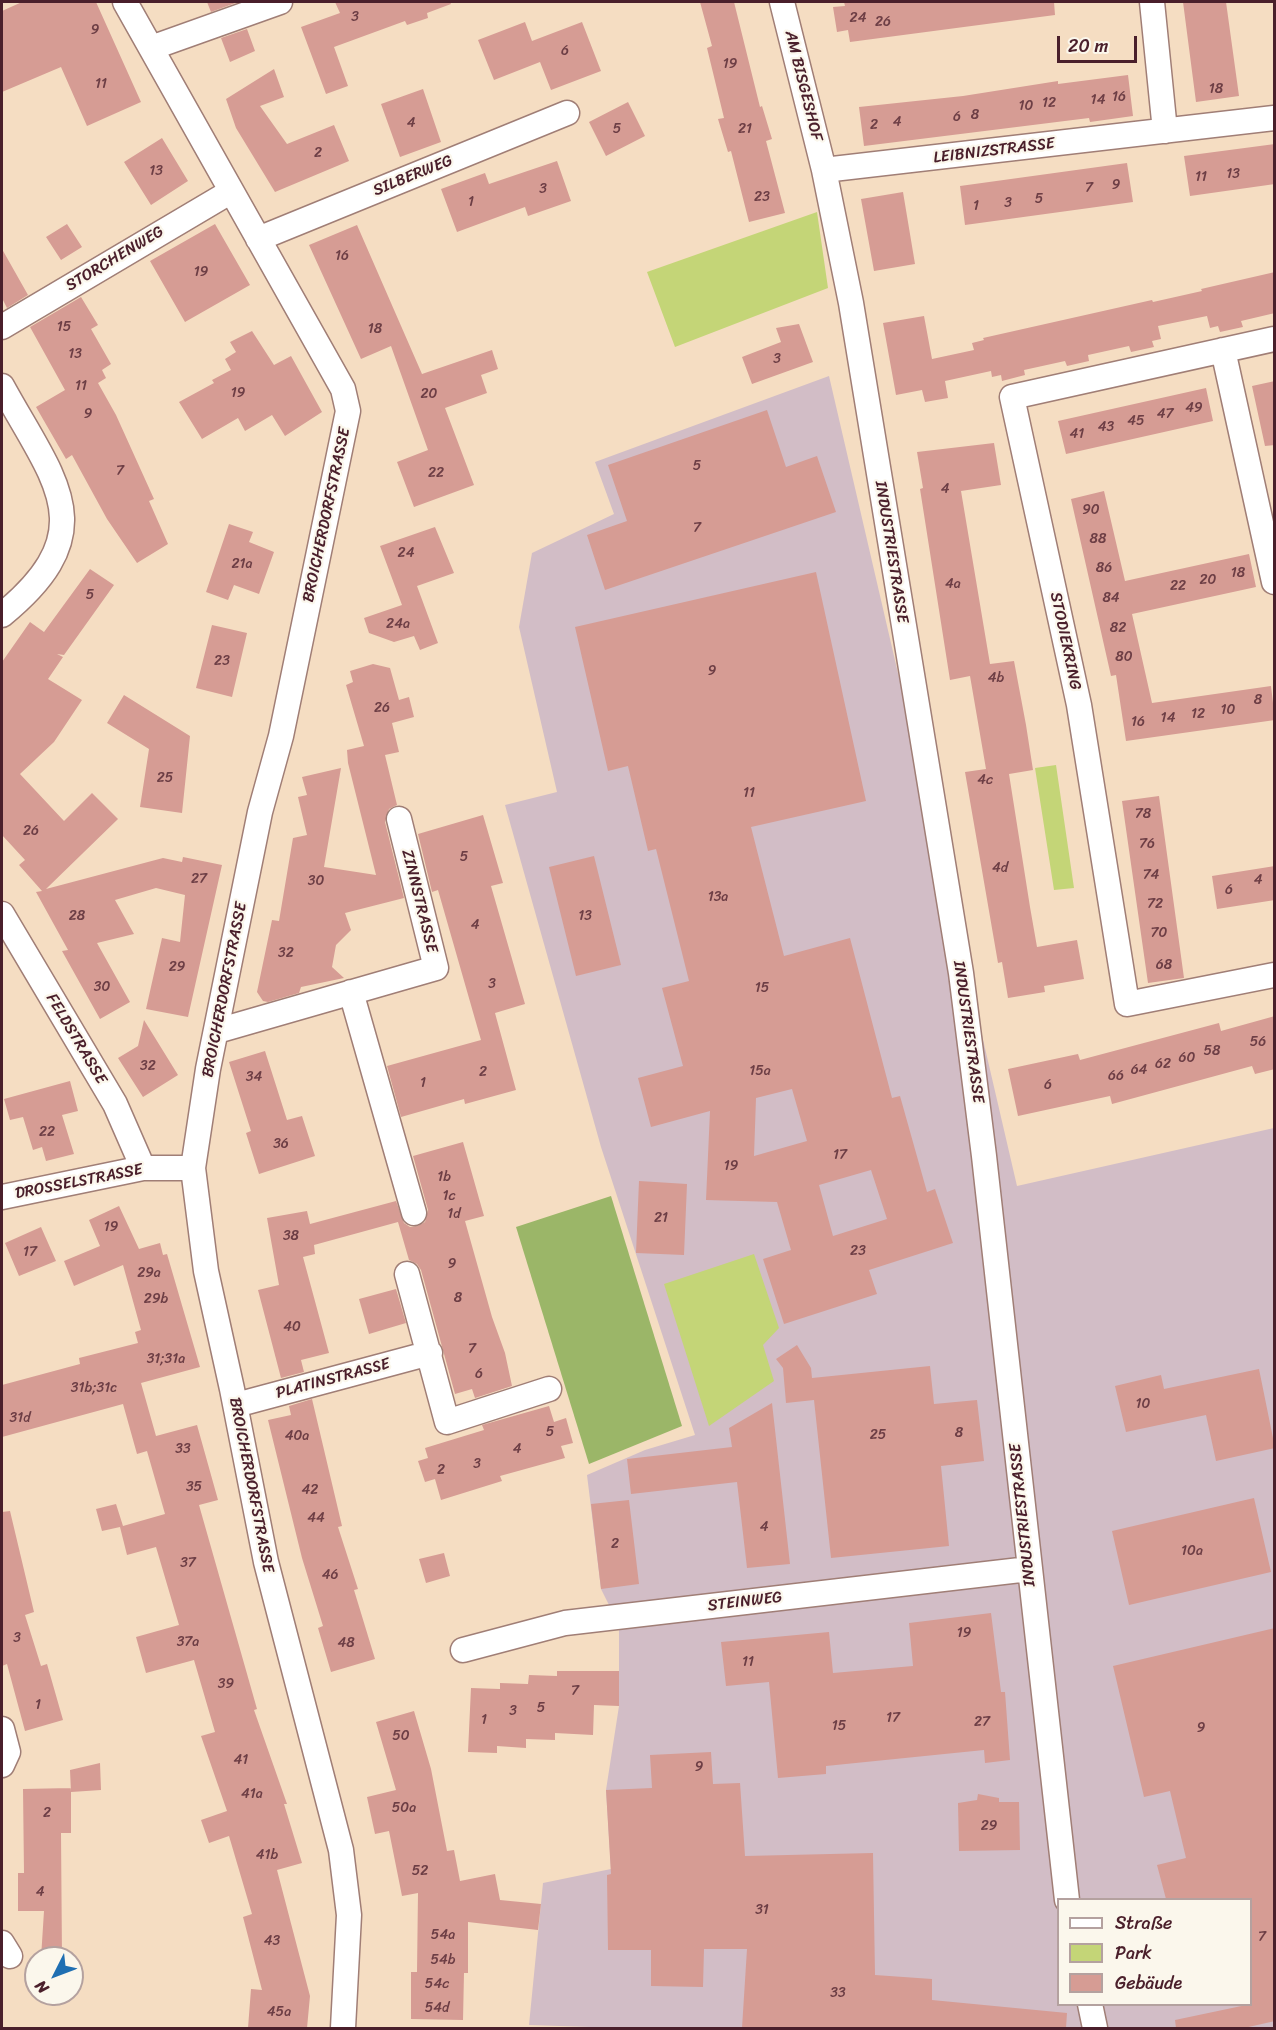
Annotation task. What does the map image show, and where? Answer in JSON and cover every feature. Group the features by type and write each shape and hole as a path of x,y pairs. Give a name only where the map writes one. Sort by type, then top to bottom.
{"street":[{"name":"BROICHERDORFSTRASSE","path":"125,2 230,192 343,388 348,411 282,736 260,812 216,1031 193,1168 206,1271 236,1405 266,1563 341,1850 349,1915 343,2028"},
{"path":"151,48 280,2"},
{"name":"AM BISGESHOF","path":"782,2 824,170"},
{"path":"1152,2 1165,131"},
{"name":"SILBERWEG","path":"258,239 567,113"},
{"name":"LEIBNIZSTRASSE","path":"824,170 1275,118"},
{"name":"INDUSTRIESTRASSE","path":"824,170 851,303 961,973 984,1156 1067,1898"},
{"name":"STORCHENWEG","path":"2,327 230,192"},
{"name":"STODIEKRING","path":"1275,339 1012,397 1080,705 1127,1004 1275,975"},
{"path":"1223,350 1275,582"},
{"path":"2,386 53,479 63,509 53,561 30,591 2,615"},
{"name":"ZINNSTRASSE","path":"216,1031 436,968 399,819"},
{"name":"FELDSTRASSE","path":"2,914 115,1104 143,1168"},
{"path":"351,992 414,1213"},
{"name":"DROSSELSTRASSE","path":"2,1197 143,1168 193,1168"},
{"path":"407,1274 447,1422 549,1389"},
{"name":"PLATINSTRASSE","path":"236,1405 430,1353"},
{"name":"STEINWEG","path":"463,1650 565,1623 1029,1569"},
{"path":"2,1729 8,1752 2,1765"},
{"path":"1090,2006 1095,2028"}],"shaded area":[{"path":"829,376 1017,1186 1274,1128 1274,2028 621,2028 529,2025 543,1883 611,1869 606,1790 619,1706 619,1625 601,1589 587,1475 645,1450 695,1435 601,1147 505,805 557,792 519,627 532,553 614,514 595,462"}],"green space":[{"path":"817,212 828,288 675,347 647,272"},
{"path":"1056,765 1074,888 1054,890 1035,768"},
{"path":"611,1196 682,1426 589,1464 516,1227"},
{"path":"754,1254 779,1328 763,1345 774,1381 709,1426 664,1284"}],"building":[{"path":"22,2 96,2 141,102 87,126 61,67 2,92 2,11"},
{"path":"207,2 238,2 211,12"},
{"path":"335,2 450,2 451,4 427,13 428,18 407,25 405,21 334,47 348,86 326,94 301,27 340,13"},
{"path":"700,2 734,2 760,107 762,106 772,139 766,141 785,213 749,222 731,151 728,152 718,119 724,118 707,48 712,46"},
{"path":"844,2 1054,2 1055,15 850,42 848,30 837,32 833,7 845,6"},
{"path":"1183,2 1226,2 1239,96 1196,102"},
{"path":"525,22 532,41 582,22 601,71 551,90 540,62 494,80 478,40"},
{"path":"247,29 255,51 230,62 221,38"},
{"path":"274,69 284,97 260,106 287,144 334,125 349,161 275,192 236,128 226,99"},
{"path":"1128,75 1133,116 1090,122 1089,118 864,146 859,107 963,96 1058,81 1058,84"},
{"path":"423,89 441,142 400,157 381,104"},
{"path":"628,102 645,136 606,156 589,122"},
{"path":"162,138 188,181 151,205 124,162"},
{"path":"1275,144 1275,184 1190,196 1184,156"},
{"path":"557,161 571,201 528,216 525,207 457,232 441,189 485,173 489,184"},
{"path":"1127,163 1133,202 965,225 960,186"},
{"path":"903,192 915,264 874,271 861,199"},
{"path":"67,224 82,247 61,260 46,237"},
{"path":"215,224 250,285 185,322 150,261"},
{"path":"357,225 422,374 492,350 498,369 481,375 487,393 445,408 474,485 414,507 397,462 428,450 391,346 361,359 309,245"},
{"path":"2,249 28,295 7,308 2,298"},
{"path":"1275,272 1275,313 1241,321 1243,327 1220,332 1218,326 1210,328 1207,316 1158,326 1161,339 1152,341 1154,347 1131,352 1129,346 1088,355 1089,361 1067,366 1065,361 1024,370 1025,375 1002,381 1001,375 992,377 991,371 945,381 948,398 925,402 922,390 896,395 883,323 924,316 932,359 974,350 972,343 984,340 983,338 1202,291 1201,289"},
{"path":"81,297 98,325 91,329 111,364 102,370 106,378 98,383 116,415 154,499 149,501 168,544 137,563 107,519 72,455 66,459 36,407 65,390 30,327"},
{"path":"799,324 813,362 752,384 742,357 781,342 776,328"},
{"path":"252,331 274,365 291,356 322,412 285,436 272,415 245,431 238,418 202,439 179,402 214,383 212,380 231,370 225,359 236,352 230,342"},
{"path":"1275,381 1275,445 1265,446 1252,386"},
{"path":"1206,388 1213,421 1066,454 1058,421"},
{"path":"767,410 786,467 817,456 836,512 605,590 587,535 627,521 608,465"},
{"path":"994,443 1001,485 961,491 990,664 1014,661 1026,725 1033,770 1009,774 1030,907 1037,947 1077,940 1084,979 1044,986 1045,992 1008,998 1002,962 998,963 965,772 986,769 970,676 950,680 920,489 923,488 917,452"},
{"path":"1104,491 1125,581 1249,554 1256,587 1132,614 1152,703 1271,686 1275,720 1126,741 1116,675 1111,676 1071,499"},
{"path":"229,524 253,532 249,542 274,552 259,594 234,585 228,600 206,592"},
{"path":"435,527 454,573 417,586 438,643 420,650 414,636 394,642 369,633 364,618 402,605 380,546"},
{"path":"90,569 114,585 64,655 57,654 63,657 48,679 82,700 54,742 20,774 64,821 92,793 118,819 46,889 163,858 182,862 183,857 222,865 188,1017 146,1009 162,938 180,942 185,895 156,888 115,900 134,934 97,943 130,1002 100,1019 62,951 68,950 36,892 42,891 19,865 25,860 2,835 2,662 30,622 44,632"},
{"path":"816,572 866,801 751,827 784,956 850,938 892,1098 900,1096 927,1192 935,1189 953,1243 869,1270 877,1294 784,1324 763,1259 791,1250 777,1202 706,1200 710,1111 651,1127 638,1078 683,1066 662,988 689,981 656,849 648,851 628,766 608,771 575,627","holes":["792,1089 807,1141 754,1156 756,1098","871,1170 887,1219 833,1236 819,1185"]},
{"path":"212,625 247,633 232,697 196,688"},
{"path":"373,664 390,668 399,700 409,697 414,717 392,723 399,752 385,755 397,805 389,809 385,822 404,898 345,913 351,930 336,945 332,967 344,978 301,987 299,993 268,1002 263,1001 257,992 272,920 279,921 293,838 307,835 298,797 307,795 302,777 341,768 324,867 376,875 348,763 347,750 364,746 346,685 353,682 350,671"},
{"path":"124,695 190,736 182,813 140,807 149,749 107,723"},
{"path":"1159,796 1184,978 1148,983 1122,801"},
{"path":"483,815 503,883 491,886 525,1004 495,1013 516,1090 465,1104 464,1099 401,1117 387,1066 481,1040 438,890 432,892 418,834"},
{"path":"594,856 621,965 576,976 549,867"},
{"path":"1275,866 1275,900 1217,909 1212,876"},
{"path":"1275,1016 1275,1069 1255,1074 1252,1066 1112,1104 1110,1096 1018,1116 1008,1069 1078,1054 1080,1060 1219,1023 1221,1031"},
{"path":"144,1020 178,1075 143,1097 118,1058 138,1046"},
{"path":"265,1051 287,1120 302,1116 315,1156 259,1174 246,1133 251,1131 229,1062"},
{"path":"70,1081 78,1111 62,1115 74,1154 46,1161 42,1147 33,1150 23,1117 10,1120 4,1099"},
{"path":"463,1142 484,1216 465,1221 492,1317 505,1353 512,1386 475,1398 472,1389 455,1394 421,1270 417,1264 409,1260 398,1222 314,1245 315,1254 303,1257 329,1353 301,1360 304,1372 281,1378 258,1290 279,1285 267,1218 307,1211 310,1224 396,1201 404,1223 410,1227 418,1226 425,1222 428,1210 413,1156"},
{"path":"639,1181 687,1184 684,1255 636,1253"},
{"path":"119,1206 139,1249 160,1243 163,1255 167,1254 200,1367 141,1383 156,1436 197,1425 218,1500 199,1505 257,1709 254,1710 287,1804 284,1804 302,1863 277,1870 310,1996 307,2028 248,2028 251,1989 262,1990 243,1917 252,1914 229,1836 209,1843 201,1820 227,1811 201,1736 215,1732 194,1660 146,1673 136,1637 179,1625 156,1547 127,1555 120,1527 102,1531 96,1509 116,1504 123,1526 165,1514 147,1451 137,1454 123,1404 2,1437 2,1385 80,1364 79,1358 138,1343 135,1332 141,1330 123,1265 74,1286 64,1261 100,1246 89,1220"},
{"path":"41,1227 56,1261 19,1276 5,1243"},
{"path":"396,1289 406,1323 369,1334 359,1299"},
{"path":"797,1345 811,1368 812,1378 930,1366 934,1404 977,1400 984,1461 941,1466 949,1546 831,1558 814,1400 786,1403 783,1368 776,1359"},
{"path":"1259,1369 1275,1448 1216,1461 1206,1415 1126,1432 1115,1386 1161,1375 1164,1389"},
{"path":"312,1399 342,1526 338,1527 358,1589 354,1590 375,1659 331,1672 318,1628 323,1626 302,1558 268,1420 291,1415 289,1406"},
{"path":"772,1403 790,1564 747,1568 737,1482 631,1494 627,1459 732,1447 729,1428"},
{"path":"549,1406 554,1422 566,1418 573,1443 561,1446 565,1458 500,1476 502,1481 441,1500 435,1479 425,1482 418,1461 428,1458 425,1448 484,1430 482,1425"},
{"path":"1254,1498 1271,1572 1129,1605 1112,1531"},
{"path":"629,1500 639,1584 601,1589 591,1504"},
{"path":"10,1511 34,1612 25,1615 41,1666 47,1664 63,1720 25,1731 7,1664 2,1666 2,1512"},
{"path":"444,1553 450,1576 426,1583 419,1559"},
{"path":"991,1613 1001,1692 1005,1692 1010,1760 985,1763 984,1750 826,1766 826,1774 778,1778 769,1682 726,1686 721,1642 829,1632 833,1673 913,1666 909,1623"},
{"path":"1275,1628 1275,2021 1244,2028 1176,2028 1175,2020 1242,2006 1252,2006 1252,1898 1166,1898 1157,1865 1186,1858 1170,1791 1144,1797 1113,1666"},
{"path":"557,1671 619,1671 619,1706 594,1705 593,1735 555,1733 555,1740 526,1739 526,1748 497,1746 497,1753 468,1752 471,1688 500,1689 500,1683 528,1684 529,1675 557,1676"},
{"path":"414,1711 431,1769 447,1851 454,1850 460,1881 495,1874 500,1900 541,1904 538,1930 468,1922 468,1973 464,1973 463,2020 411,2019 411,1972 417,1972 418,1893 402,1896 389,1831 375,1834 367,1797 396,1790 376,1722"},
{"path":"711,1752 713,1784 740,1783 745,1856 873,1853 875,1975 932,1979 932,2000 1067,2013 1066,2028 742,2028 747,1949 704,1949 703,1987 651,1986 651,1950 608,1950 607,1875 611,1874 606,1790 652,1788 650,1755"},
{"path":"100,1763 101,1790 71,1792 70,1770"},
{"path":"71,1788 71,1833 61,1833 62,1946 42,1946 44,1911 18,1911 18,1873 24,1873 23,1789"},
{"path":"978,1794 999,1798 999,1802 1019,1802 1020,1850 959,1851 958,1803 977,1800"}]}
